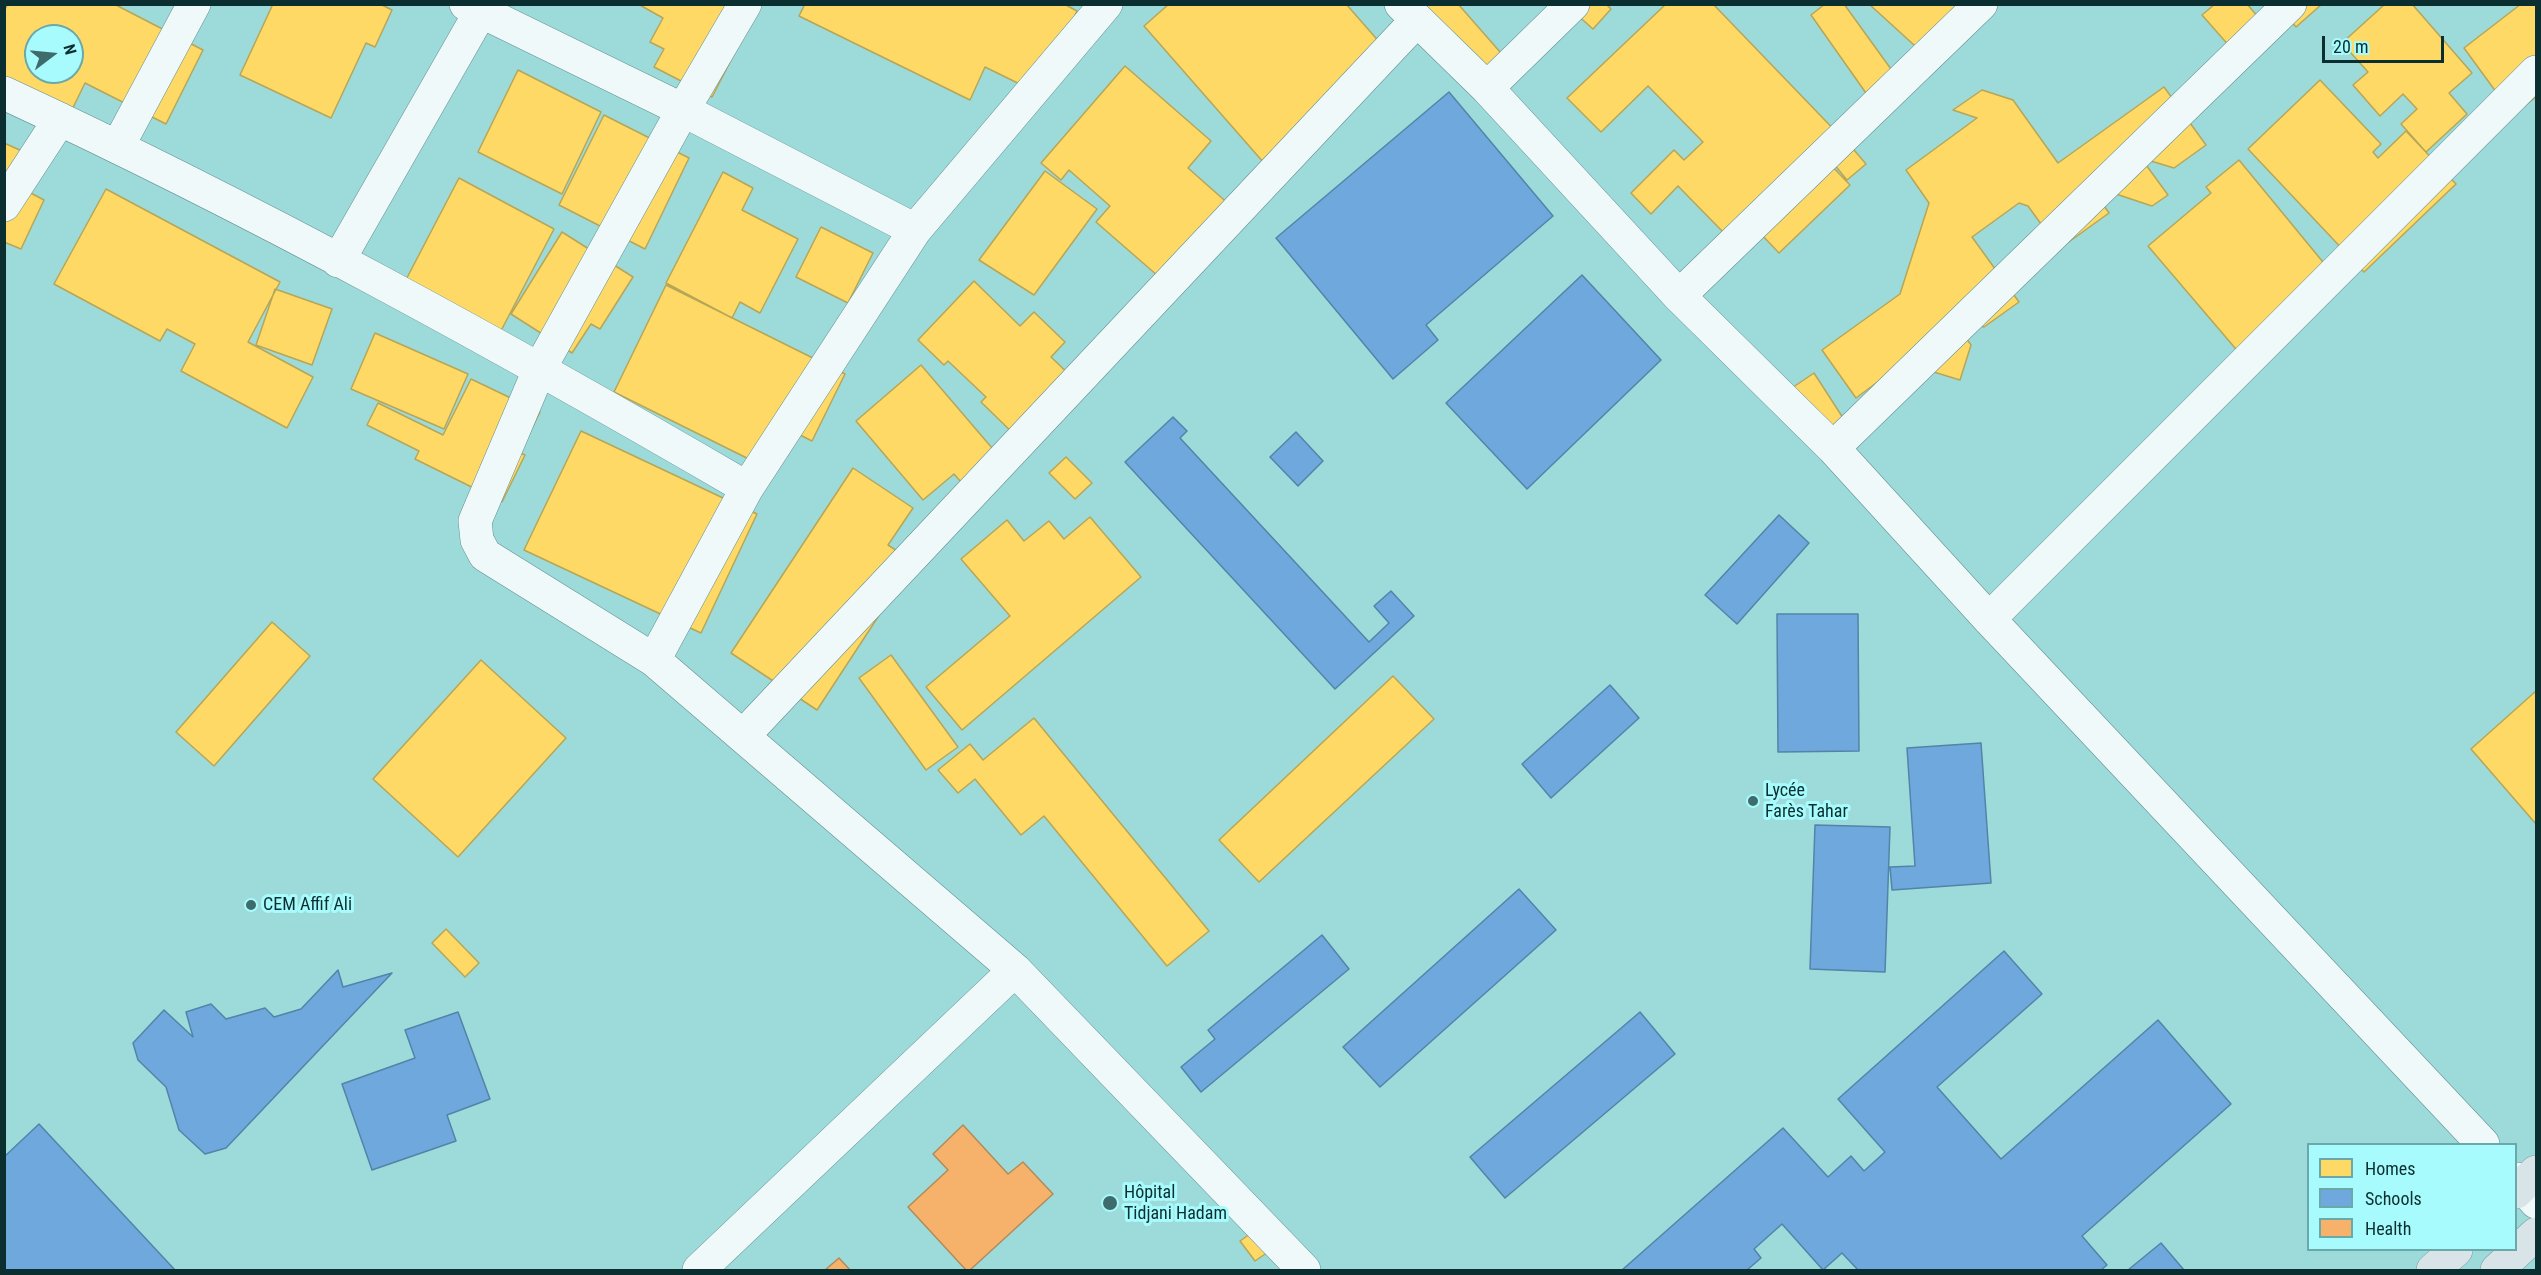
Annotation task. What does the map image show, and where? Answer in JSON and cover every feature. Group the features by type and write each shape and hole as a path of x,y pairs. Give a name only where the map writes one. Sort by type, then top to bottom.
{"main road":[{"path":"2497,1270 2536,1234"},
{"path":"2433,1270 2455,1251"}],"street":[{"path":"118,146 194,4"},
{"path":"745,4 683,110 540,368 475,521 477,540 485,555 654,660 1015,970 1304,1270"},
{"path":"1487,88 1573,4"},
{"path":"1679,296 1981,4"},
{"path":"1833,448 2290,4"},
{"path":"654,660 747,488 915,230 1101,6"},
{"path":"338,261 477,7 915,230"},
{"path":"743,736 1409,12 1487,88 1679,296 1833,448 1989,619 2482,1143"},
{"path":"1989,619 2536,72"},
{"path":"4,93 118,146 540,368 747,488"},
{"path":"4,205 60,119"},
{"path":"699,1270 1015,970"}],"building: Homes":[{"path":"8,4 114,4 203,50 166,124 85,83 63,128 4,98 4,11"},
{"path":"273,4 380,4 392,10 375,47 366,43 331,118 240,75"},
{"path":"638,4 760,4 712,97 654,67 664,49 650,42 663,18"},
{"path":"805,4 1064,4 1077,11 1038,93 985,67 970,100 799,16"},
{"path":"1169,4 1346,4 1396,61 1271,171 1144,26"},
{"path":"1408,4 1458,4 1515,69 1487,94"},
{"path":"1565,4 1606,4 1611,9 1593,29"},
{"path":"1666,4 1713,4 1844,140 1825,159 1850,185 1779,253 1742,214 1723,232 1678,186 1651,214 1631,193 1674,150 1684,160 1703,142 1648,86 1601,132 1567,98"},
{"path":"1825,4 1844,4 1901,83 1873,103 1811,15"},
{"path":"1869,4 1970,4 1925,55"},
{"path":"2215,4 2247,4 2276,38 2246,65 2202,15"},
{"path":"2277,4 2322,4 2296,27"},
{"path":"2385,4 2412,4 2472,73 2449,93 2467,114 2426,152 2401,124 2417,109 2403,94 2380,116 2353,85 2368,72 2342,43"},
{"path":"2521,4 2536,4 2536,97 2513,115 2464,48"},
{"path":"1125,66 1211,141 1188,168 1232,207 1166,283 1096,222 1110,206 1069,170 1061,180 1041,163"},
{"path":"518,70 601,112 562,194 478,152"},
{"path":"2320,80 2381,144 2373,152 2378,158 2406,131 2456,184 2364,272 2248,149"},
{"path":"2164,87 2206,145 2174,168 2141,158 2168,195 2152,206 2089,185 2109,213 2059,249 2028,206 2019,203 1972,237 2019,302 1984,327 1951,317 1971,345 1960,380 1924,369 1914,355 1856,398 1822,350 1900,294 1929,203 1906,170 1977,118 1953,110 1982,90 2013,100 2058,163"},
{"path":"604,115 689,158 645,249 559,205"},
{"path":"4,143 40,159 25,190 44,200 21,249 4,242"},
{"path":"1848,143 1866,164 1847,180 1829,158"},
{"path":"2239,160 2341,284 2247,362 2148,246 2211,193 2206,187"},
{"path":"1045,171 1097,209 1034,295 979,260"},
{"path":"723,172 753,188 742,210 798,239 760,313 740,302 732,318 666,283"},
{"path":"459,178 554,229 493,346 398,295"},
{"path":"106,189 280,282 248,342 313,377 287,428 181,371 195,344 167,329 160,341 54,284"},
{"path":"821,227 873,253 848,303 796,277"},
{"path":"562,232 633,277 600,329 591,324 572,353 511,314"},
{"path":"974,281 1020,326 1034,312 1065,342 1051,357 1077,382 1021,441 981,402 986,397 948,361 944,365 918,340"},
{"path":"666,285 845,374 812,441 794,432 775,472 614,392"},
{"path":"275,289 332,309 312,365 256,345"},
{"path":"375,333 468,374 444,429 351,389"},
{"path":"921,365 1004,462 969,491 954,474 923,500 856,421"},
{"path":"1814,373 1845,421 1817,440 1786,392"},
{"path":"471,379 540,412 520,453 525,455 502,502 415,459 419,451 367,425 378,403 443,435"},
{"path":"581,431 757,514 701,633 524,550"},
{"path":"1066,457 1092,483 1075,499 1049,473"},
{"path":"853,468 913,508 888,545 914,562 817,710 731,653"},
{"path":"1090,517 1141,577 962,730 926,687 1010,616 961,559 1007,520 1024,541 1049,521 1064,539"},
{"path":"272,622 310,656 214,766 176,732"},
{"path":"891,655 958,747 926,770 859,678"},
{"path":"481,660 566,738 458,857 373,779"},
{"path":"1393,676 1434,719 1259,882 1219,840"},
{"path":"2536,691 2536,824 2471,749"},
{"path":"1034,718 1209,931 1167,966 1044,816 1021,835 975,779 958,793 938,770 970,744 983,760"},
{"path":"446,929 479,963 465,977 432,943"},
{"path":"1267,1222 1281,1243 1255,1261 1240,1241"}],"building: Schools":[{"path":"1449,92 1553,216 1426,325 1438,340 1393,379 1276,238"},
{"path":"1582,275 1661,360 1527,489 1446,403"},
{"path":"1173,417 1187,431 1180,438 1369,642 1389,623 1374,606 1391,591 1414,616 1335,689 1125,462"},
{"path":"1296,432 1323,461 1298,486 1270,457"},
{"path":"1779,515 1809,543 1737,624 1705,595"},
{"path":"1777,614 1858,614 1859,751 1778,752"},
{"path":"1610,685 1639,718 1551,798 1522,764"},
{"path":"1981,743 1991,883 1892,890 1890,867 1915,866 1907,748"},
{"path":"1815,825 1890,827 1885,972 1810,969"},
{"path":"1519,889 1556,930 1380,1087 1343,1047"},
{"path":"1322,935 1349,969 1201,1092 1181,1067 1215,1039 1208,1030"},
{"path":"2004,951 2042,994 1937,1087 2001,1159 2158,1020 2231,1104 2082,1236 2107,1265 2101,1270 1858,1270 1842,1253 1823,1270 1782,1224 1754,1249 1761,1258 1747,1270 1622,1270 1783,1128 1828,1177 1851,1156 1864,1171 1885,1152 1838,1099"},
{"path":"338,970 343,987 392,973 226,1148 205,1154 179,1130 166,1087 138,1060 133,1043 164,1010 193,1037 186,1012 211,1004 226,1019 265,1008 274,1017 301,1009"},
{"path":"458,1012 490,1099 447,1115 456,1141 372,1170 342,1084 415,1058 405,1030"},
{"path":"1640,1012 1675,1054 1505,1198 1470,1157"},
{"path":"39,1124 175,1270 4,1270 4,1157"},
{"path":"2161,1243 2184,1270 2128,1270"}],"building: Health":[{"path":"963,1125 1008,1174 1023,1162 1053,1194 970,1270 966,1270 908,1207 948,1170 933,1154"},
{"path":"839,1258 850,1270 825,1270"}],"place":[{"name":"Lycée Farès Tahar","path":"1753,801"},
{"name":"CEM Affif Ali","path":"251,905"},
{"name":"Hôpital Tidjani Hadam","path":"1110,1203"}]}
